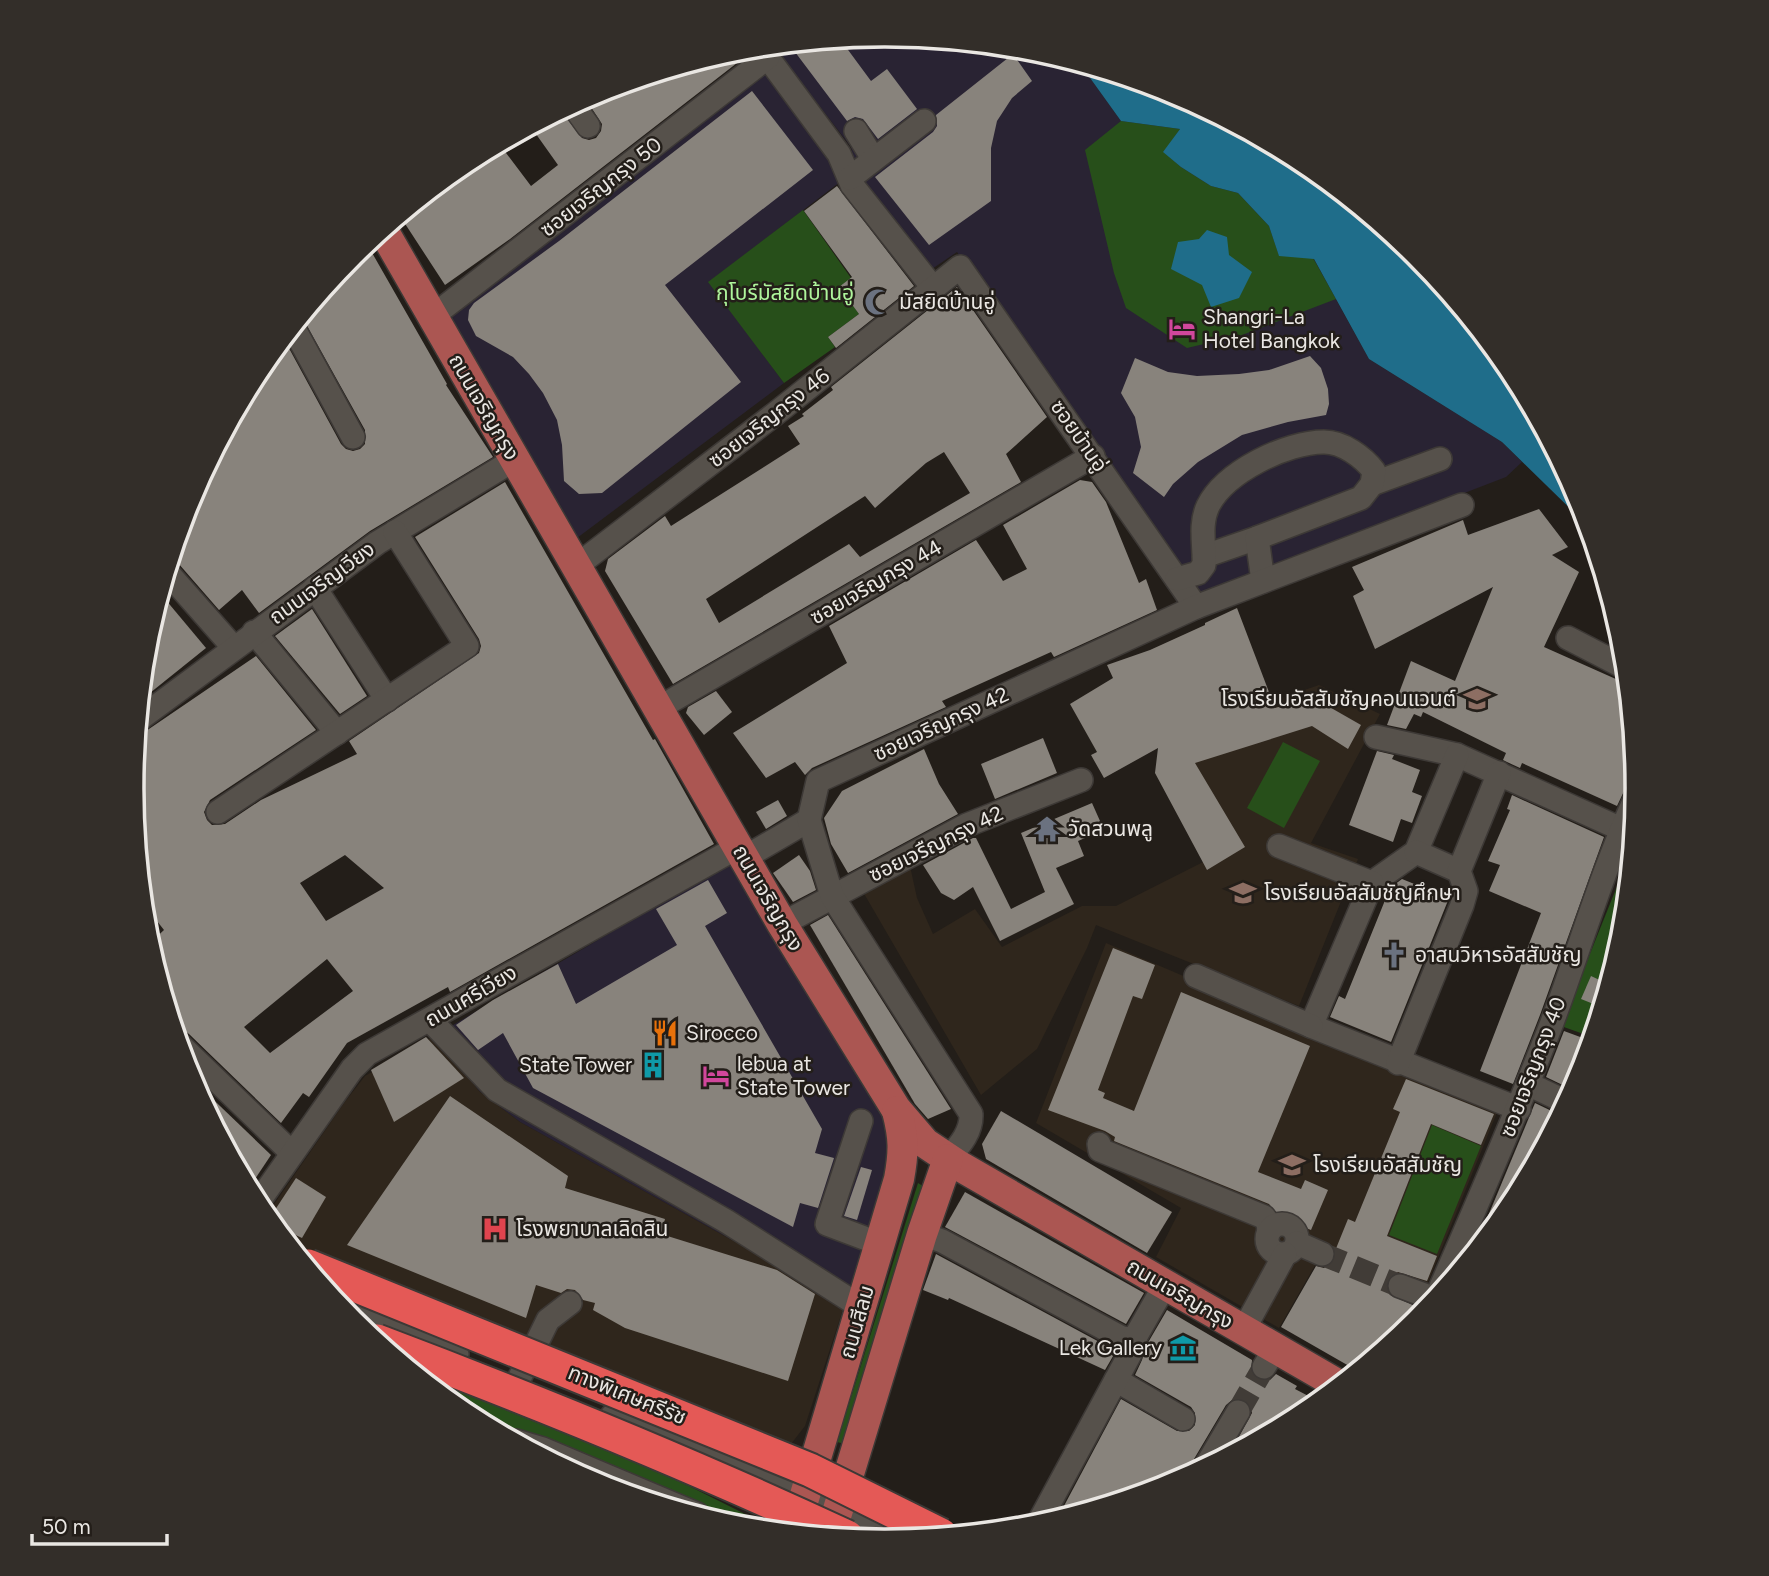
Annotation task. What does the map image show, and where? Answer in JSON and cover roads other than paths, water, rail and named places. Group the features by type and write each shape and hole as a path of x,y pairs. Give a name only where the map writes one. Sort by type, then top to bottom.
{"highway":[{"name":"ทางพิเศษศรีรัช","path":"326,1273 810,1469 926,1527"},
{"name":"ทางพิเศษศรีรัช","path":"403,1351 839,1527"}],"main road":[{"name":"ถนนเจริญกรุง","path":"388,239 782,924 896,1109 925,1151 1237,1327 1269,1358 1328,1381"},
{"name":"ถนนสีลม","path":"839,1527 922,1234 925,1151"},
{"name":"ถนนสีลม","path":"796,1523 807,1494 898,1179 925,1151"}],"street":[{"path":"768,57 839,154 852,185 934,289"},
{"name":"ซอยเจริญกรุง 50","path":"433,316 756,59"},
{"path":"579,114 588,126"},
{"path":"850,178 923,121"},
{"path":"856,131 869,152 876,157"},
{"name":"ซอยเจริญกรุง 46","path":"575,567 662,502 960,267"},
{"name":"ซอยบ้านอู่","path":"960,267 1196,607"},
{"path":"298,336 353,437"},
{"path":"1055,374 1121,480 1120,487 1115,488"},
{"path":"1177,579 1198,573 1204,565 1202,527 1208,506 1226,483 1253,464 1292,447 1325,442 1364,458 1374,471 1372,484 1361,498 1205,556"},
{"name":"ซอยเจริญกรุง 44","path":"659,708 1093,456"},
{"path":"1372,484 1440,459"},
{"name":"ถนนเจริญเวียง","path":"148,713 254,632 395,532 514,460"},
{"name":"ซอยเจริญกรุง 42","path":"925,1151 960,1145 971,1125 969,1107 832,896 809,820 816,783 1196,607 1462,505"},
{"path":"218,812 467,646 395,532"},
{"path":"1257,538 1263,581"},
{"path":"174,580 234,648"},
{"path":"315,588 387,700"},
{"path":"254,632 337,733"},
{"path":"1568,638 1614,662"},
{"path":"1376,737 1457,755 1621,829"},
{"path":"1311,1026 1373,883 1416,852 1457,755"},
{"path":"1398,1063 1462,905 1466,891 1459,871 1499,773"},
{"name":"ซอยเจรืญกรุง 42","path":"782,924 967,825 1080,780"},
{"name":"ถนนศรีเวียง","path":"265,1193 367,1054 741,853 809,820"},
{"name":"ซอยเจริญกรุง 40","path":"1450,1265 1519,1109 1624,822"},
{"path":"1279,846 1373,883"},
{"path":"1416,852 1459,871"},
{"path":"1196,976 1398,1063 1519,1109"},
{"path":"429,1020 497,1090 726,1221 862,1307"},
{"path":"203,1078 292,1153"},
{"path":"1528,1084 1557,1098"},
{"path":"861,1121 827,1224 880,1244"},
{"path":"1099,1144 1100,1150 1261,1215 1280,1245 1322,1254"},
{"path":"922,1234 942,1241 1122,1338 1136,1336"},
{"path":"1237,1327 1280,1245"},
{"path":"1045,1511 1165,1285"},
{"path":"1400,1286 1425,1294"},
{"path":"519,1379 548,1320 570,1303"},
{"path":"368,1318 519,1379 735,1492 774,1514 781,1521"},
{"path":"415,1360 497,1392 807,1494 839,1527"},
{"path":"1116,1380 1183,1419"},
{"path":"1215,1450 1238,1412"}],"water":[{"path":"1089,76 1168,104 1255,146 1335,200 1373,231 1441,300 1500,376 1549,460 1570,509 1502,442 1369,359 1314,259 1279,256 1269,226 1238,193 1211,186 1163,152 1180,129 1121,121"},
{"path":"1207,230 1227,237 1229,255 1252,272 1239,298 1211,307 1202,285 1171,269 1178,242 1199,239"}],"tunnel":[{"path":"1322,1254 1400,1286"},
{"path":"1238,1412 1264,1367"}],"place":[{"name":"มัสยิดบ้านอู่","path":"878,302"},
{"name":"Shangri-La Hotel Bangkok","path":"1182,329"},
{"name":"โรงเรียนอัสสัมชัญคอนแวนต์","path":"1477,699"},
{"name":"วัดสวนพลู","path":"1047,829"},
{"name":"โรงเรียนอัสสัมชัญศึกษา","path":"1243,893"},
{"name":"อาสนวิหารอัสสัมชัญ","path":"1394,955"},
{"name":"Sirocco","path":"665,1033"},
{"name":"State Tower","path":"653,1065"},
{"name":"lebua at State Tower","path":"716,1076"},
{"name":"โรงเรียนอัสสัมชัญ","path":"1292,1165"},
{"name":"โรงพยาบาลเลิดสิน","path":"495,1229"},
{"name":"Lek Gallery","path":"1183,1348"}],"park label":[{"name":"กุโบร์มัสยิดบ้านอู่","path":"785,293"}]}
